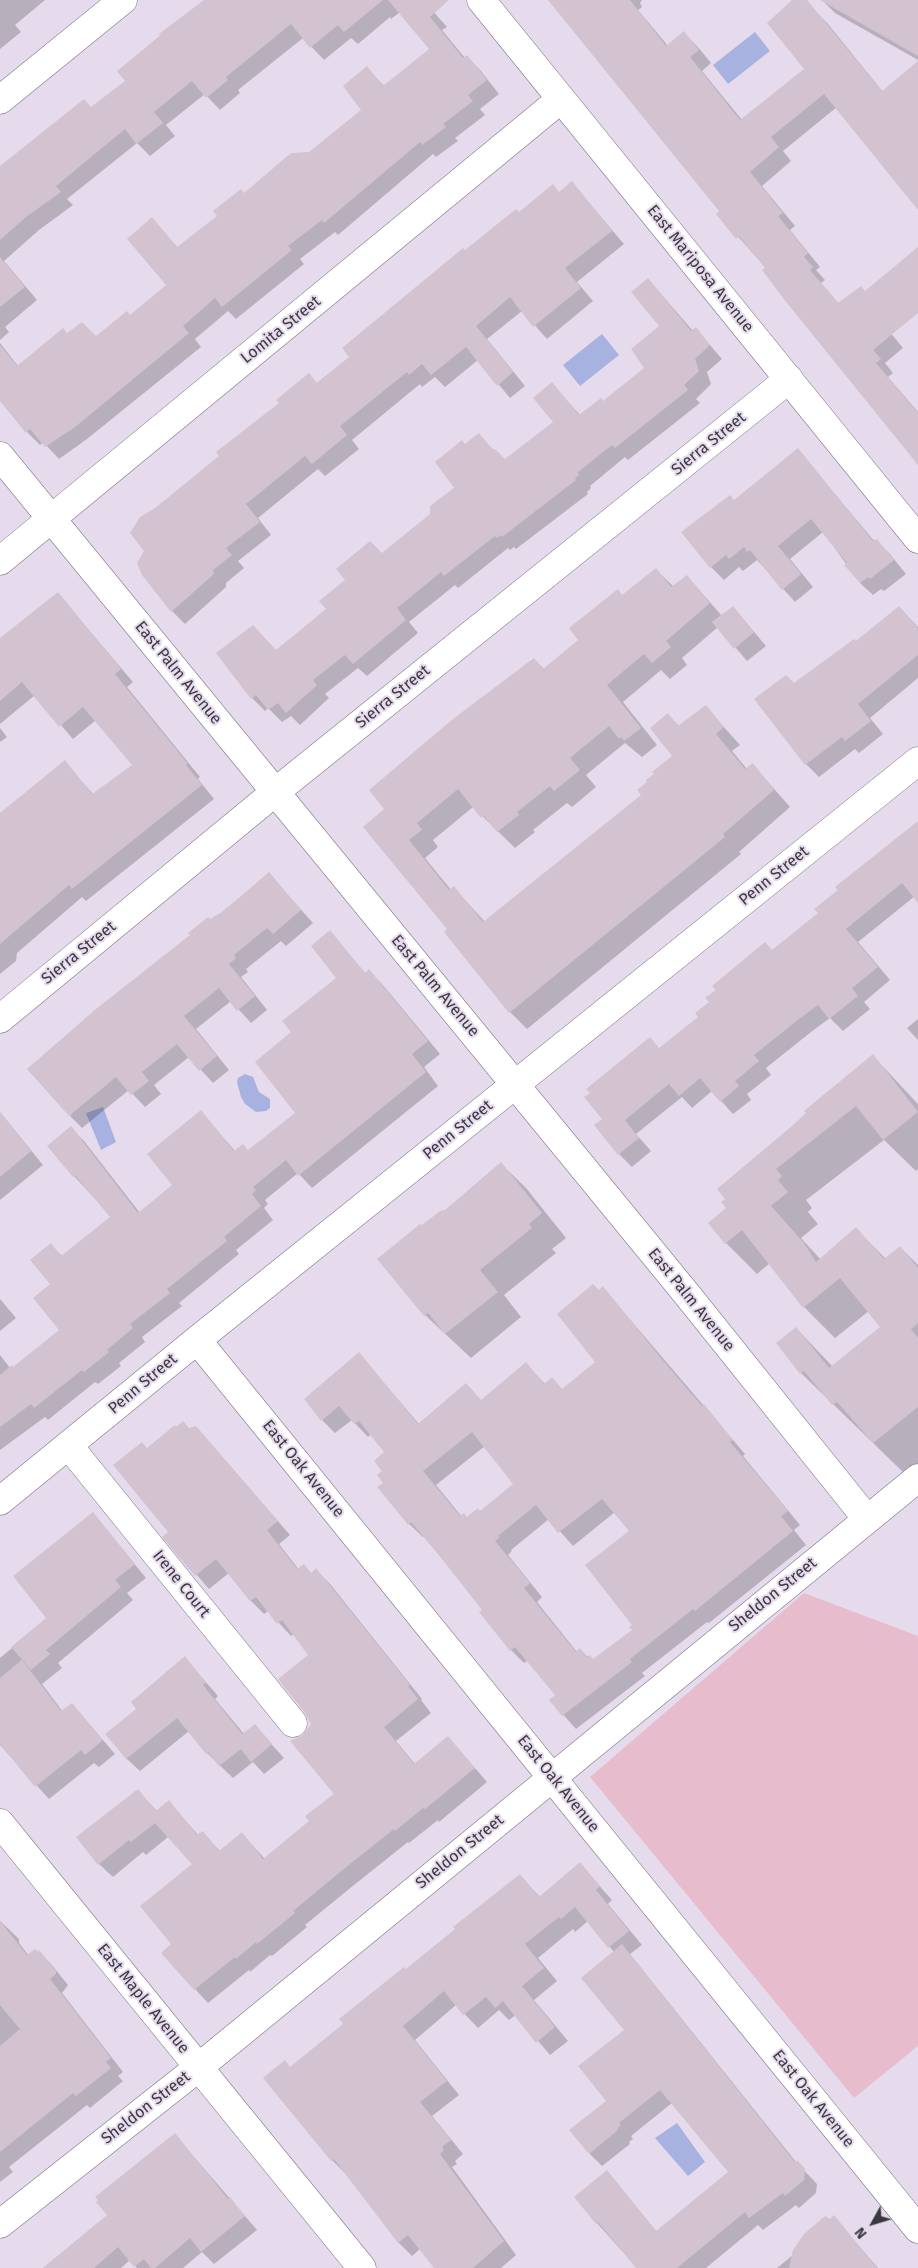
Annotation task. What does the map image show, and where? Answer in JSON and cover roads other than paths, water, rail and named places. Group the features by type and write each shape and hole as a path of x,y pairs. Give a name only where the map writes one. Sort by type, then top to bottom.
{"street":[{"path":"0,100 123,0"},
{"name":"East Mariposa Avenue","path":"481,0 918,539"},
{"name":"Lomita Street","path":"0,560 562,99"},
{"name":"Sierra Street","path":"0,1018 274,793 789,379"},
{"name":"East Palm Avenue","path":"0,456 274,793 515,1084 867,1519"},
{"name":"Penn Street","path":"0,1501 197,1340 918,761"},
{"name":"East Oak Avenue","path":"197,1340 918,2229"},
{"name":"Irene Court","path":"69,1446 294,1723"},
{"name":"Sheldon Street","path":"0,2224 198,2067 918,1478"},
{"name":"East Maple Avenue","path":"0,1823 362,2268"}],"water":[{"path":"755,32 770,51 728,84 713,65"},
{"path":"602,334 619,355 580,386 563,365"},
{"path":"245,1074 253,1077 259,1092 270,1099 270,1108 266,1111 256,1112 245,1104 241,1097 237,1082 238,1078"},
{"path":"103,1107 116,1142 101,1150 86,1113"},
{"path":"677,2123 705,2162 688,2176 655,2138"}]}
